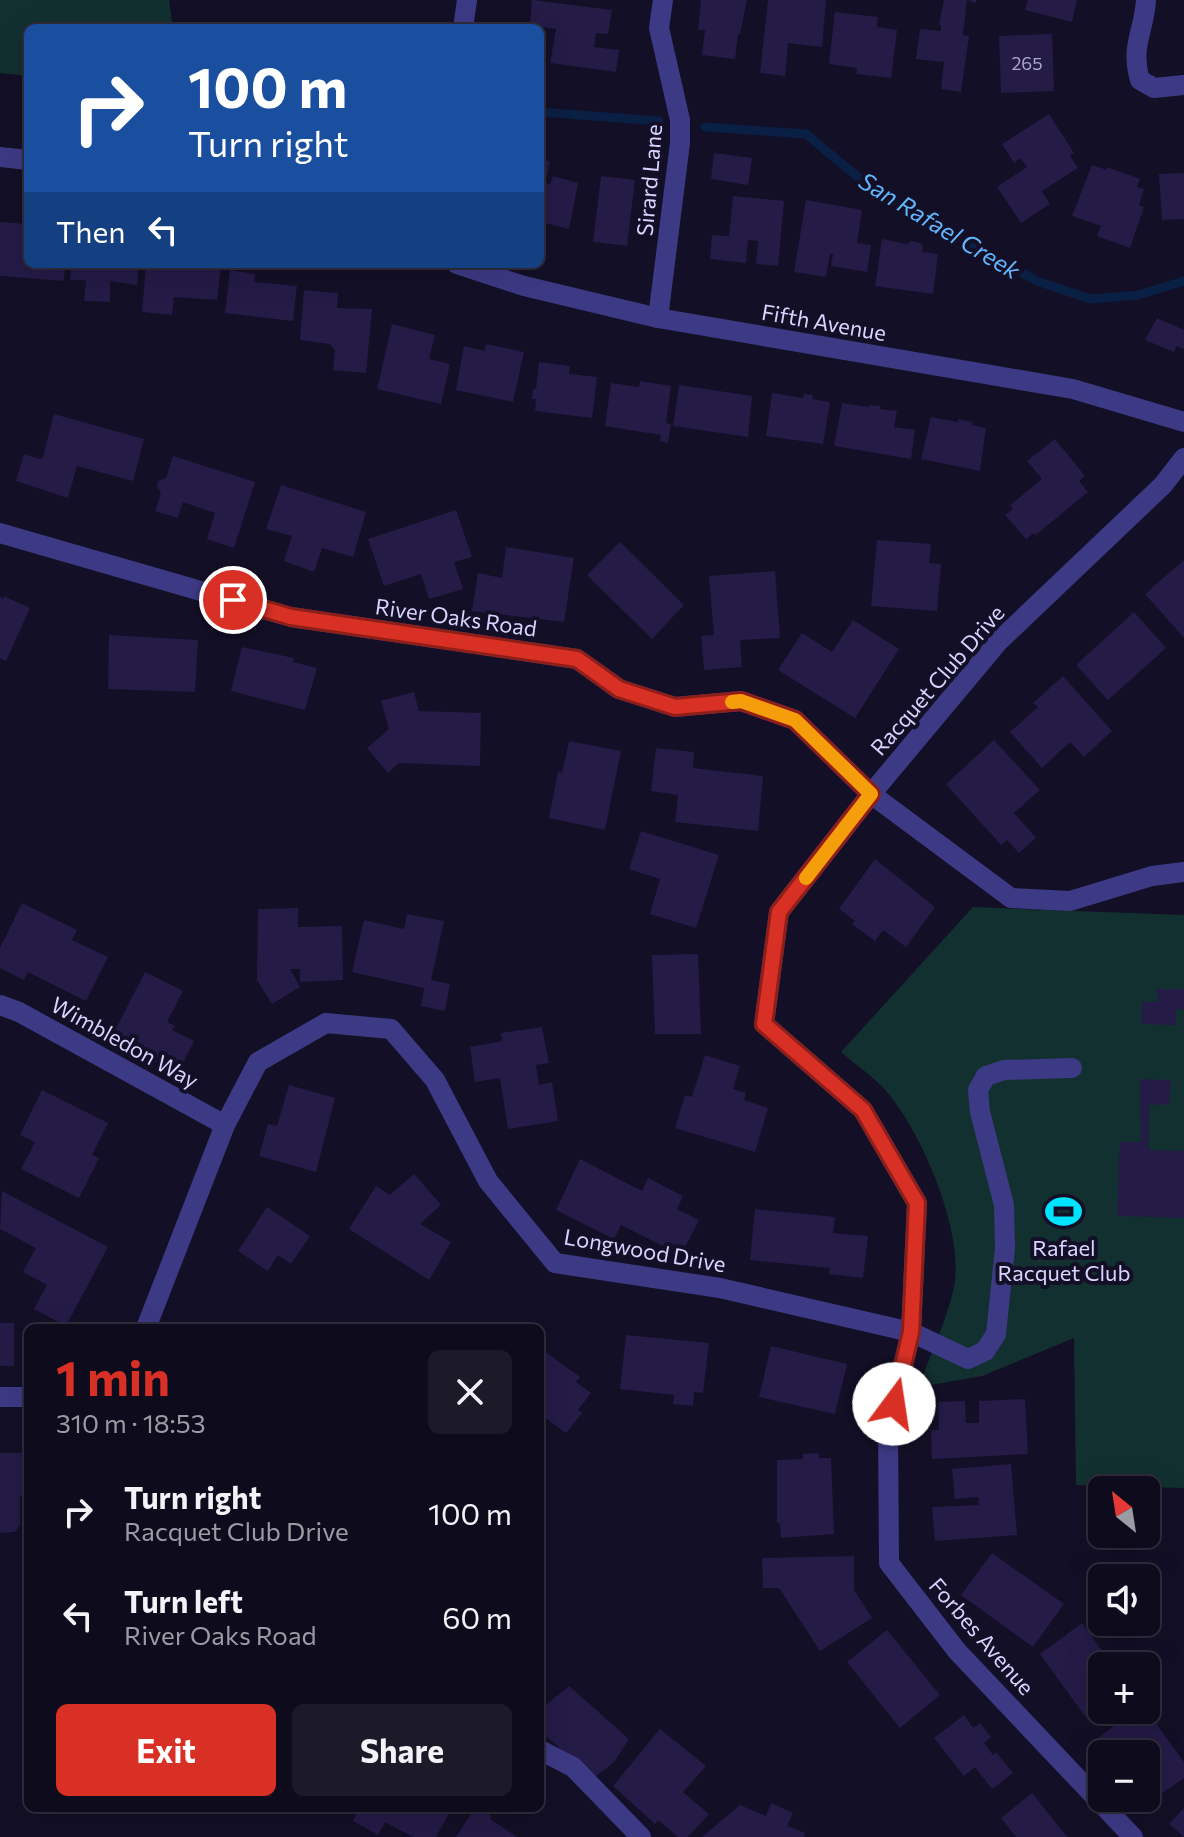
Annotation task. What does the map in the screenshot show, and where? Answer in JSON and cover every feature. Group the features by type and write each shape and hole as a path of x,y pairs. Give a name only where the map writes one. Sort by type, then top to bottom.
{"street":[{"path":"464,24 467,0"},
{"name":"Sirard Lane","path":"658,318 680,143 680,120 659,28 663,0"},
{"path":"1146,0 1136,46 1135,61 1140,80 1154,88 1184,85"},
{"path":"0,157 24,160"},
{"name":"Fifth Avenue","path":"469,268 524,286 658,318 1073,389 1184,422"},
{"name":"Racquet Club Drive","path":"888,1428 911,1332 917,1203 863,1110 764,1024 779,912 871,794 998,642 1163,485 1184,458"},
{"name":"River Oaks Road","path":"0,533 291,617 577,659 619,689 675,707 741,701 795,720 871,794 1011,898 1070,901 1152,876 1184,872"},
{"name":"Wimbledon Way","path":"0,1005 19,1012 225,1125"},
{"name":"Longwood Drive","path":"148,1324 225,1125 258,1062 326,1023 391,1029 435,1080 488,1181 555,1263 720,1288 911,1332 968,1359 985,1351 996,1334 1005,1248 1004,1205 980,1112 978,1090 986,1076 1004,1070 1072,1068"},
{"path":"0,1397 24,1397"},
{"name":"Forbes Avenue","path":"888,1428 889,1563 957,1651 1133,1837"},
{"path":"544,1752 573,1767 641,1837"}],"green space":[{"path":"0,0 169,0 172,24 24,24 24,76 0,73"},
{"name":"Rafael Racquet Club","path":"973,907 1184,915 1184,1488 1160,1487 1160,1476 1088,1476 1088,1485 1076,1485 1074,1338 982,1376 919,1387 954,1287 956,1265 947,1212 926,1157 900,1110 871,1076 841,1052"}],"building":[{"path":"532,0 612,10 608,34 596,33 594,47 619,50 616,72 550,63 556,29 544,27 544,24 530,24"},
{"path":"701,0 747,0 735,59 702,55 705,30 698,30"},
{"path":"768,0 826,0 822,47 788,43 785,76 760,73"},
{"path":"944,0 967,0 963,35 969,36 961,92 941,89 944,62 916,59 920,29 941,31 939,24"},
{"path":"1028,0 1077,0 1072,22 1025,10"},
{"path":"835,12 878,17 877,27 897,30 891,78 856,74 857,68 829,64"},
{"path":"1052,34 1054,91 1001,93 999,36"},
{"path":"1049,114 1074,153 1070,156 1078,168 1042,191 1050,204 1021,223 997,187 1027,167 1020,158 1014,163 1002,144"},
{"path":"714,153 752,158 748,185 711,179"},
{"path":"544,160 550,161 545,183 550,184 553,176 578,183 569,229 544,223"},
{"path":"1092,165 1140,179 1137,187 1144,189 1139,205 1144,207 1130,248 1097,236 1101,226 1072,216"},
{"path":"1184,173 1184,219 1162,220 1159,174"},
{"path":"601,176 635,180 627,246 593,242"},
{"path":"733,196 784,201 778,266 756,264 758,241 748,240 746,263 710,259 712,235 729,236"},
{"path":"806,200 862,210 857,243 871,245 867,272 831,266 833,254 830,254 826,277 794,272"},
{"path":"0,222 24,224 24,268 65,268 64,281 0,276"},
{"path":"882,239 920,243 922,252 938,254 933,294 875,286"},
{"path":"71,268 139,268 137,285 110,281 110,302 84,301 86,280 70,280"},
{"path":"146,268 221,268 217,300 174,297 172,315 142,312"},
{"path":"230,270 255,274 254,282 297,286 293,321 225,313"},
{"path":"304,290 338,293 337,308 372,309 366,373 333,370 335,350 330,344 300,340"},
{"path":"1157,318 1184,330 1184,349 1176,346 1174,352 1145,340"},
{"path":"392,324 435,335 429,359 450,364 441,404 377,389"},
{"path":"486,344 524,352 513,402 456,390 464,346 485,351"},
{"path":"539,362 570,366 569,374 597,377 592,418 535,411 536,399 532,399"},
{"path":"640,381 671,386 666,423 671,424 668,443 660,441 661,435 605,426 611,383 639,387"},
{"path":"679,385 752,396 748,437 673,426"},
{"path":"772,393 803,398 804,394 813,395 812,399 830,402 823,444 766,436"},
{"path":"842,403 881,406 880,409 897,411 894,427 915,430 911,459 834,446"},
{"path":"54,414 144,439 133,481 77,466 68,498 16,481 24,454 40,459 43,457"},
{"path":"931,417 958,422 958,419 986,428 980,471 921,459"},
{"path":"1055,439 1085,476 1079,481 1088,492 1036,535 1034,533 1026,539 1005,515 1013,509 1010,505 1042,479 1027,461"},
{"path":"173,456 255,482 234,548 207,539 215,513 183,502 178,518 155,511 161,493 157,487 158,481 166,478"},
{"path":"281,485 366,512 353,557 322,548 314,572 284,561 292,536 266,529"},
{"path":"456,510 472,557 454,562 463,589 429,599 421,574 384,586 368,539"},
{"path":"877,540 931,544 929,563 941,564 937,611 871,606"},
{"path":"620,542 684,605 652,639 587,575"},
{"path":"506,547 574,558 564,622 472,611 478,573 502,578"},
{"path":"1184,560 1184,638 1145,594"},
{"path":"775,571 780,638 740,640 742,667 704,670 701,636 714,635 709,576"},
{"path":"4,596 30,608 6,661 0,658 0,597 3,599"},
{"path":"1134,612 1166,648 1108,700 1076,665"},
{"path":"853,620 899,649 855,718 778,670 802,633 832,652"},
{"path":"109,635 198,640 195,692 108,689"},
{"path":"242,647 294,658 293,662 317,668 305,710 231,691"},
{"path":"1063,676 1112,731 1084,757 1070,742 1042,768 1010,732 1038,707 1033,703"},
{"path":"414,692 419,711 481,713 480,766 399,763 388,773 367,748 389,729 381,701"},
{"path":"994,740 1040,790 1014,813 1036,838 1019,853 1007,840 1001,845 946,784"},
{"path":"569,741 621,751 605,830 549,818 558,772 562,773"},
{"path":"656,748 694,752 693,768 763,776 758,831 675,822 678,795 651,791"},
{"path":"641,831 719,855 696,928 650,914 660,879 629,869"},
{"path":"875,859 935,907 906,947 883,930 875,941 852,924 855,921 839,909"},
{"path":"22,903 77,930 72,940 108,957 86,1001 28,972 24,980 0,968 0,948"},
{"path":"298,908 298,927 342,926 343,980 300,982 300,969 290,969 300,987 272,1004 257,980 258,909"},
{"path":"407,914 444,921 431,980 450,984 445,1011 421,1006 424,988 352,972 364,920 404,929"},
{"path":"698,954 701,1034 655,1034 652,955"},
{"path":"145,972 183,991 167,1022 175,1026 172,1030 194,1041 178,1073 110,1040"},
{"path":"1157,989 1184,989 1184,1009 1176,1009 1176,1025 1141,1024 1141,1002 1157,1002"},
{"path":"542,1027 549,1063 536,1065 539,1085 552,1082 558,1121 508,1129 500,1078 475,1082 470,1047 502,1041 501,1033"},
{"path":"705,1055 740,1066 733,1089 746,1093 744,1100 768,1108 755,1152 675,1128 685,1095 692,1097"},
{"path":"1140,1079 1171,1080 1169,1104 1149,1105 1149,1150 1184,1151 1184,1218 1117,1216 1120,1142 1141,1142"},
{"path":"289,1085 335,1098 316,1172 259,1156 268,1124 277,1126"},
{"path":"42,1090 108,1123 92,1155 99,1158 79,1198 21,1169 35,1142 20,1135"},
{"path":"580,1159 642,1191 648,1178 683,1196 677,1209 699,1220 681,1255 621,1225 614,1239 556,1210"},
{"path":"414,1174 441,1205 420,1224 451,1242 429,1280 349,1229 376,1186 390,1195"},
{"path":"2,1191 108,1247 67,1324 34,1309 47,1285 23,1272 36,1248 0,1229"},
{"path":"267,1207 310,1236 291,1264 278,1255 268,1271 238,1251"},
{"path":"755,1209 835,1217 833,1233 868,1236 863,1278 829,1274 830,1268 750,1260"},
{"path":"0,1323 14,1323 14,1366 0,1366"},
{"path":"626,1335 709,1343 703,1393 694,1392 693,1406 673,1404 674,1395 620,1389"},
{"path":"771,1346 847,1364 835,1414 759,1397"},
{"path":"544,1351 580,1377 576,1382 591,1393 578,1410 582,1413 566,1433 544,1417"},
{"path":"1025,1399 1028,1454 932,1459 931,1430 939,1430 938,1402 965,1401 966,1423 979,1423 979,1401"},
{"path":"0,1453 24,1453 20,1525 15,1532 0,1533"},
{"path":"819,1453 819,1458 831,1458 834,1534 781,1538 780,1523 777,1523 777,1460 803,1459 803,1454"},
{"path":"1011,1464 1017,1535 935,1541 932,1507 979,1505 978,1497 955,1499 952,1469"},
{"path":"992,1553 1064,1604 1033,1647 961,1595"},
{"path":"854,1556 854,1590 872,1618 820,1651 779,1588 763,1588 762,1558"},
{"path":"1082,1623 1088,1636 1091,1636 1103,1652 1088,1652 1088,1718 1087,1719 1040,1654"},
{"path":"887,1630 940,1695 900,1728 847,1662"},
{"path":"569,1686 629,1739 614,1762 594,1778 544,1734 544,1710"},
{"path":"964,1715 973,1728 980,1723 991,1737 984,1743 1013,1773 992,1789 975,1767 964,1776 934,1738"},
{"path":"1117,1724 1156,1724 1184,1762 1184,1778 1160,1795 1160,1740 1101,1740 1099,1737"},
{"path":"660,1729 706,1766 683,1792 709,1814 688,1837 678,1837 658,1820 655,1824 613,1786"},
{"path":"1032,1793 1067,1837 1016,1837 1001,1818"},
{"path":"771,1803 793,1813 787,1826 805,1833 804,1837 702,1837 740,1805 766,1816"},
{"path":"1184,1808 1184,1837 1169,1824"},
{"path":"358,1812 450,1812 436,1837 413,1837 385,1822 378,1835 353,1821"},
{"path":"472,1812 486,1812 492,1816 490,1819 517,1837 456,1837"}],"waterway":[{"name":"San Rafael Creek","path":"544,112 659,121"},
{"name":"San Rafael Creek","path":"705,127 806,134 871,188 1037,281 1090,299 1138,295 1184,281"}],"slow traffic":[{"path":"732,702 741,701 795,720 871,794 806,878"}],"place":[{"name":"Rafael Racquet Club","path":"1064,1211"}],"route":[{"path":"233,600 291,617 577,659 619,689 675,707 741,701 795,720 871,794 779,912 764,1024 863,1110 917,1203 911,1332 894,1404"}]}
